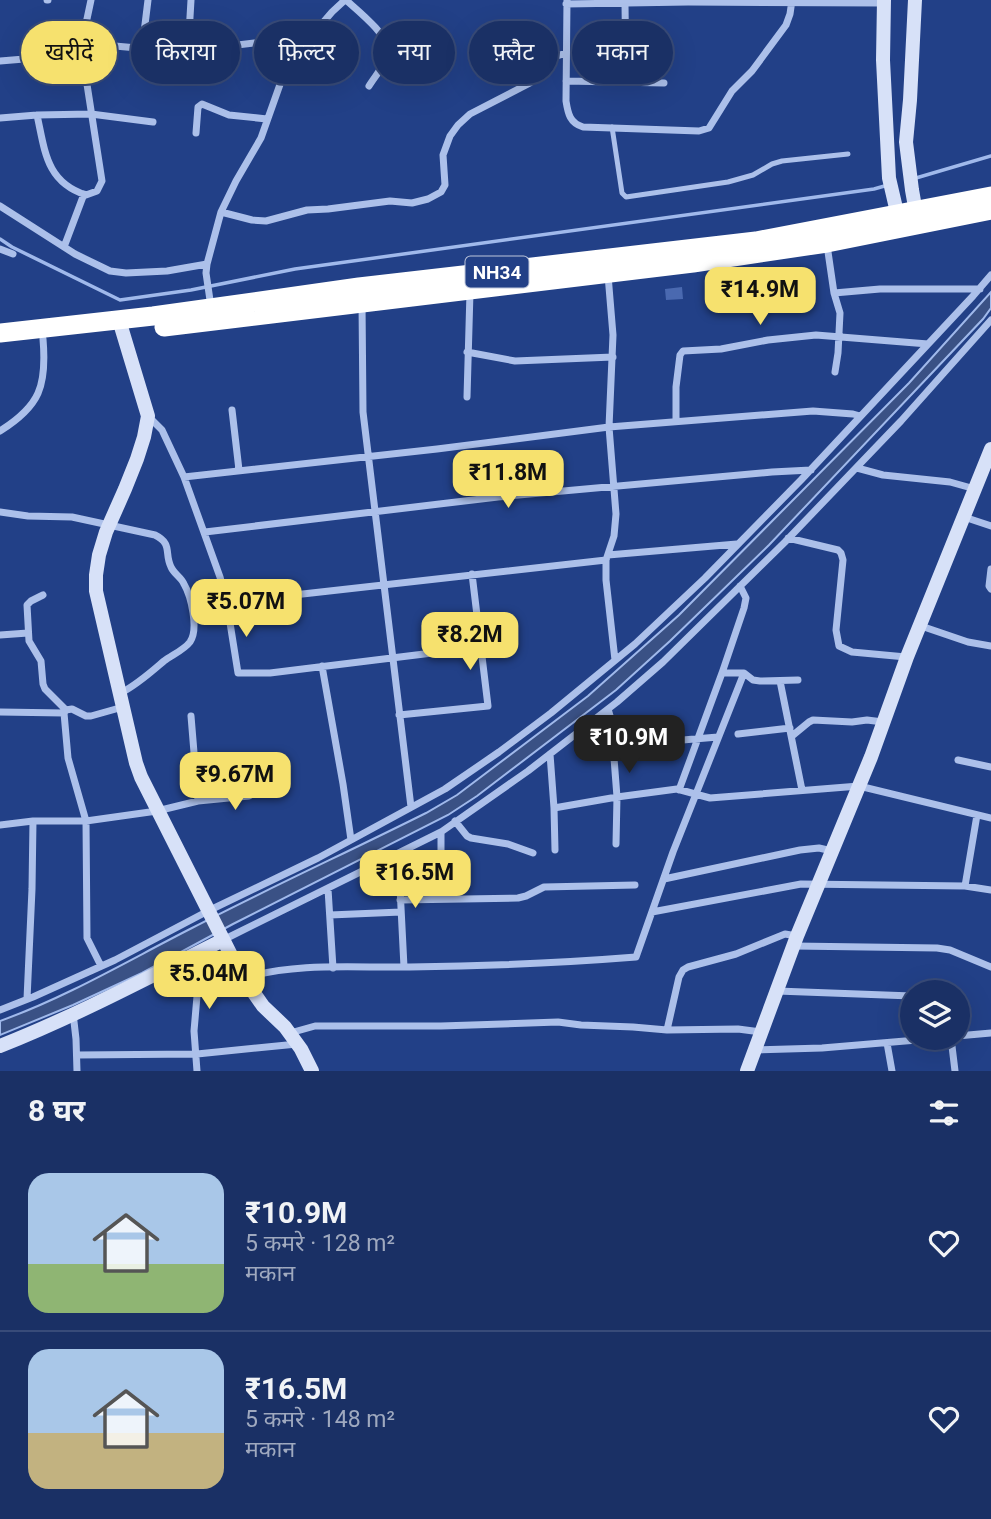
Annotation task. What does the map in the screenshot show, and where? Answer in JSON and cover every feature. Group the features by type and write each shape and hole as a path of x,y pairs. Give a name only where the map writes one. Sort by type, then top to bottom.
{"highway":[{"name":"NH34","path":"0,344 756,241 905,215 991,196"},
{"name":"NH34","path":"0,333 121,326 210,300 470,289 608,274 827,243 905,215 991,210"}],"street":[{"path":"87,21 91,0"},
{"path":"145,21 148,0"},
{"path":"190,21 191,0"},
{"path":"324,21 346,0 373,27"},
{"path":"905,215 912,190 906,142 915,0"},
{"path":"792,1 786,25 752,71 732,90 709,128 699,131 583,127 574,122 568,113 567,2 625,4 680,1 792,1 884,1 883,60 889,178 905,215"},
{"path":"625,4 625,21"},
{"path":"221,212 266,221 307,210 390,201 412,203 428,200 441,192 445,185 443,155 450,136 458,125 470,114 530,83 545,60 566,53"},
{"path":"0,61 21,59"},
{"path":"369,86 373,80"},
{"path":"566,81 572,81"},
{"path":"37,115 50,168 56,177 77,192 91,194 97,191 102,181 87,84"},
{"path":"210,300 207,264 221,212 261,138 280,84"},
{"path":"196,133 200,104 206,104 229,115 267,120"},
{"path":"0,118 91,114 153,122"},
{"path":"64,247 84,194"},
{"path":"0,206 64,247 110,271 167,271 207,264"},
{"path":"827,243 834,293 840,313 835,372"},
{"path":"0,249 13,254"},
{"path":"608,274 613,335 609,427 616,514 614,536 607,557 606,580 615,660"},
{"path":"0,1010 102,966 269,883 445,789 499,752 635,644 695,587 811,470 991,275"},
{"path":"467,397 470,289"},
{"path":"834,293 880,289 980,289"},
{"path":"360,295 363,412 411,807"},
{"path":"0,1046 195,954 222,938 441,832 550,754 663,662 857,468 991,320"},
{"path":"121,326 148,416 137,459 99,555 96,592 136,763 157,811 243,978 263,1006 293,1039 312,1071"},
{"path":"676,421 676,387 680,355 683,351 721,349 816,335 928,344"},
{"path":"0,431 24,414 38,395 43,376 43,339"},
{"path":"467,352 515,361 613,357"},
{"path":"232,410 239,470"},
{"path":"184,477 609,427 813,411 860,416"},
{"path":"148,416 162,430 205,532 227,604 238,673 270,673 481,646"},
{"path":"747,1071 907,657 991,449"},
{"path":"857,468 883,475 950,482 975,489"},
{"path":"205,532 614,486 811,470"},
{"path":"0,512 28,516 64,516 164,540 170,566 183,581 187,591 195,626 189,643 122,700 86,716 72,709 0,712"},
{"path":"964,517 991,526"},
{"path":"788,538 841,553 844,561 836,630 839,646 852,652 907,657"},
{"path":"227,604 607,557 738,544"},
{"path":"991,569 991,589"},
{"path":"399,715 488,706 472,574"},
{"path":"679,790 724,673 744,608 746,598 740,586"},
{"path":"43,595 27,605 27,633 41,661 43,684 65,711 68,758 86,821 87,938 102,966"},
{"path":"921,626 968,642 991,646"},
{"path":"0,635 27,633"},
{"path":"322,666 351,840"},
{"path":"724,673 741,673 756,681 798,680"},
{"path":"243,978 266,971 559,963 636,957 741,673"},
{"path":"780,681 803,790"},
{"path":"608,709 617,797 616,844"},
{"path":"191,716 198,800"},
{"path":"738,734 791,732 813,720 884,722"},
{"path":"612,746 718,737"},
{"path":"550,754 555,850"},
{"path":"0,825 33,821 86,821 157,811 198,800 244,797 256,789 261,758"},
{"path":"958,760 991,767"},
{"path":"554,808 679,790 710,798 859,786 991,818"},
{"path":"965,886 977,815"},
{"path":"27,999 33,821"},
{"path":"455,821 471,838 508,844 533,853"},
{"path":"438,899 441,832"},
{"path":"664,879 800,850 819,848 832,851"},
{"path":"399,853 404,967"},
{"path":"652,912 801,884 965,886 991,890"},
{"path":"400,900 518,898 544,887 635,885"},
{"path":"328,889 333,968"},
{"path":"330,915 401,912"},
{"path":"667,1030 683,970 736,954 785,934 796,941 950,950 991,967"},
{"path":"195,954 199,973 194,1025 197,1071"},
{"path":"777,991 900,996"},
{"path":"73,1013 77,1071"},
{"path":"77,1055 197,1054 293,1039 315,1026 558,1022 667,1030 737,1029 761,1032"},
{"path":"970,1035 991,1033"},
{"path":"754,1050 900,1042"},
{"path":"887,1043 892,1071"},
{"path":"952,1050 955,1071"}],"lane":[{"path":"612,127 622,193 626,197 728,183 753,175 772,164 848,154"}],"water":[{"path":"991,292 991,308 983,319 769,545 616,690 477,796 448,815 142,973 0,1035 0,1021 74,989 457,795 588,696 679,615 909,383"}],"building":[{"path":"682,287 683,299 666,300 665,289"}],"waterway":[{"path":"916,178 991,156"},
{"path":"0,239 120,300 191,290 295,269 888,185"}]}
